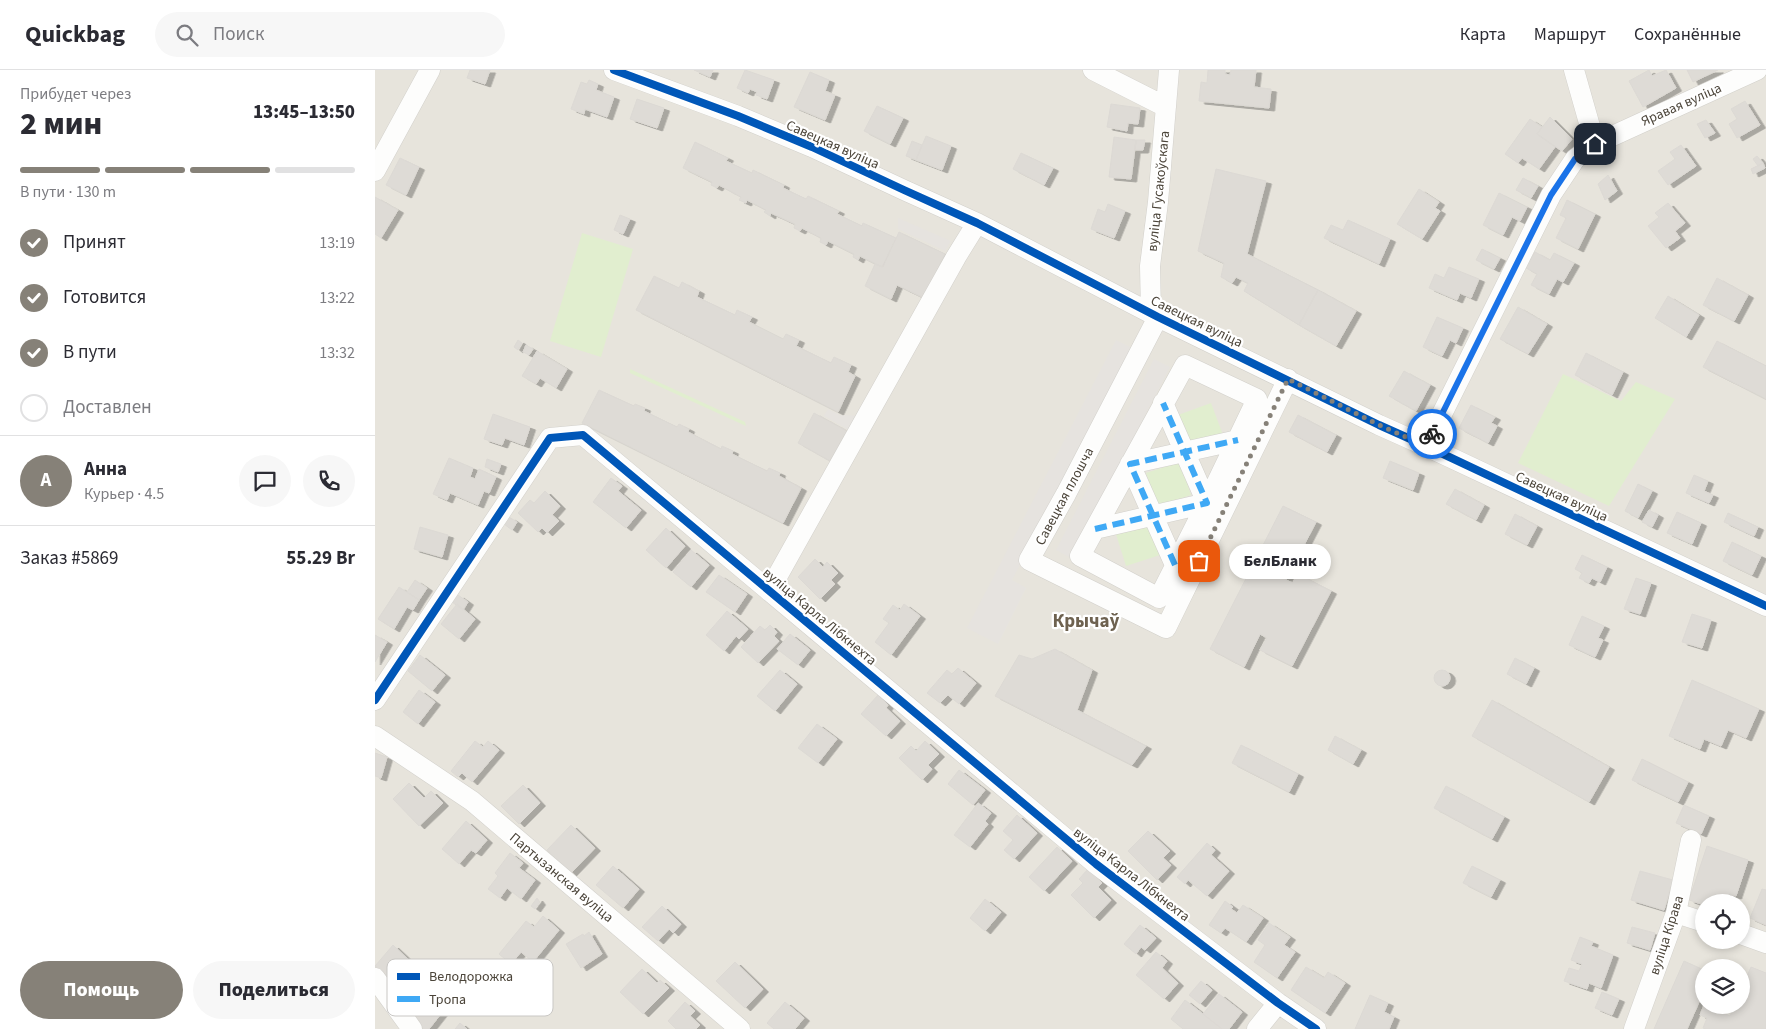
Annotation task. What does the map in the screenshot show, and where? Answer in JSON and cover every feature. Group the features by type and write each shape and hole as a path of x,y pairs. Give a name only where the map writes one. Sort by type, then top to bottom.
{"street":[{"path":"375,171 430,70"},
{"name":"Савецкая вуліца","path":"613,70 738,116 812,147 977,223 1154,315 1379,425 1766,606"},
{"path":"1093,70 1166,107"},
{"name":"вуліца Гусакоўскага","path":"1154,315 1150,266 1158,202 1169,70"},
{"path":"1574,70 1595,144"},
{"name":"Яравая вуліца","path":"1426,446 1551,195 1575,159 1595,144 1757,70"},
{"path":"769,591 956,257 977,223"},
{"name":"Савецкая плошча","path":"1154,315 1066,494 1029,560 1166,628 1288,379"},
{"path":"1185,365 1257,398 1238,440 1159,598 1080,556 1185,365"},
{"path":"1163,403 1207,503"},
{"name":"вуліца Карла Лібкнехта","path":"375,700 550,438 583,434 1096,864 1277,1003 1316,1029"},
{"path":"1129,464 1238,440"},
{"path":"1129,464 1175,565"},
{"path":"1095,529 1207,503"},
{"name":"Партызанская вуліца","path":"375,736 471,801 740,1029"},
{"name":"вуліца Кірава","path":"1634,1029 1676,913 1691,840"},
{"path":"1676,913 1695,919"},
{"path":"1750,937 1766,943"},
{"path":"375,978 387,995"},
{"path":"1257,1029 1277,1003"},
{"path":"403,1016 412,1029"}],"shaded area":[{"path":"375,70 1766,70 1766,1029 375,1029"},
{"path":"898,218 951,241 945,251 898,229"},
{"path":"1116,340 1132,348 1012,580 1026,588 998,644 967,628"},
{"path":"1154,359 1170,367 1071,558 1056,550"},
{"path":"828,409 840,415 863,416 849,430 824,416"}],"green space":[{"path":"582,233 633,249 601,357 550,341"},
{"path":"630,369 745,422 746,426 630,373"},
{"path":"1563,374 1621,401 1636,382 1675,399 1609,506 1518,463"},
{"path":"1211,403 1223,435 1189,448 1178,415"},
{"path":"1180,462 1191,495 1157,506 1146,473"},
{"path":"1150,521 1160,555 1126,566 1115,531"}],"building":[{"path":"470,70 490,70 485,84 467,78"},
{"path":"694,70 713,70 710,77"},
{"path":"745,70 774,80 767,99 756,95 757,92 750,89 748,93 737,88"},
{"path":"1208,70 1225,70 1225,74 1230,75 1231,70 1256,70 1254,87 1271,89 1269,108 1199,101 1201,82 1207,83"},
{"path":"1649,70 1652,76 1666,70 1676,88 1643,107 1629,81"},
{"path":"1687,70 1718,70 1693,82"},
{"path":"810,72 829,80 825,91 835,95 825,120 794,107"},
{"path":"589,80 598,84 596,90 614,97 607,117 585,109 584,114 571,109 581,82 587,84"},
{"path":"637,99 664,108 657,128 630,119"},
{"path":"1745,101 1760,125 1737,138 1729,124 1737,119 1731,109"},
{"path":"1111,104 1140,108 1138,124 1128,123 1127,131 1107,127"},
{"path":"877,106 903,118 890,144 864,131"},
{"path":"1550,117 1572,139 1562,151 1537,134"},
{"path":"1530,119 1542,127 1537,134 1555,147 1539,169 1522,158 1518,163 1505,154"},
{"path":"1706,120 1715,133 1705,138 1697,124"},
{"path":"926,136 951,146 942,170 916,160"},
{"path":"1114,137 1136,140 1131,179 1109,177"},
{"path":"1136,140 1145,140 1143,150 1135,150"},
{"path":"912,141 922,145 916,160 906,156"},
{"path":"695,142 728,158 726,161 752,173 753,170 784,185 783,188 806,199 808,196 839,211 837,214 862,226 863,223 896,238 882,267 860,256 858,260 853,257 854,254 828,241 826,245 820,242 821,238 802,228 800,231 794,228 795,224 771,213 770,216 764,212 766,210 747,200 746,203 739,200 741,197 719,185 717,188 711,185 712,182 683,168"},
{"path":"1681,145 1696,166 1668,185 1658,171 1675,159 1670,152"},
{"path":"1021,153 1053,168 1044,185 1013,169"},
{"path":"1757,156 1763,163 1758,166 1753,159"},
{"path":"400,158 419,167 406,195 386,185"},
{"path":"1763,163 1765,168 1753,174 1751,169"},
{"path":"1216,169 1266,181 1247,254 1318,290 1299,325 1244,291 1248,283 1236,277 1232,283 1221,277 1224,263 1198,251"},
{"path":"1608,175 1617,191 1605,200 1598,184"},
{"path":"1523,178 1538,186 1531,198 1516,190"},
{"path":"1419,189 1439,202 1435,208 1440,211 1422,239 1397,224"},
{"path":"1499,193 1527,207 1520,221 1512,217 1503,235 1483,225"},
{"path":"375,197 398,210 381,238 375,234"},
{"path":"1567,200 1595,214 1578,249 1556,238 1566,218 1560,215"},
{"path":"1668,203 1685,223 1675,231 1680,238 1666,248 1648,226 1659,217 1655,213"},
{"path":"1108,204 1125,211 1114,238 1091,229 1098,209 1105,212"},
{"path":"620,215 630,219 623,234 614,230"},
{"path":"1348,220 1390,239 1379,264 1324,238 1331,225 1343,230"},
{"path":"899,232 945,254 924,298 897,285 891,299 865,286 875,264 883,267"},
{"path":"1482,249 1500,258 1494,269 1476,260"},
{"path":"1535,252 1550,260 1554,253 1574,263 1563,282 1557,279 1549,294 1531,285 1537,274 1526,268"},
{"path":"1449,267 1479,279 1471,298 1460,293 1457,300 1429,288 1435,274 1444,278"},
{"path":"654,276 679,288 682,282 699,291 697,297 735,315 737,310 752,317 749,322 783,339 786,334 799,340 796,346 831,363 834,357 851,365 848,372 855,376 838,412 636,310"},
{"path":"1717,278 1748,295 1734,321 1703,305"},
{"path":"1318,290 1356,311 1336,346 1299,325"},
{"path":"1668,296 1699,315 1686,337 1655,318"},
{"path":"1518,307 1547,324 1528,354 1500,339"},
{"path":"1437,317 1463,328 1456,343 1450,340 1442,356 1423,347"},
{"path":"518,340 522,343 518,350 514,347"},
{"path":"1717,341 1766,366 1766,399 1703,367"},
{"path":"526,345 533,349 529,355 523,352"},
{"path":"537,351 567,369 556,388 540,378 536,384 522,376"},
{"path":"1586,353 1623,372 1612,395 1575,375"},
{"path":"1404,371 1430,385 1416,411 1389,396"},
{"path":"599,390 634,406 635,404 645,408 644,411 677,427 679,424 689,429 688,432 721,449 722,446 733,451 732,454 767,471 769,468 780,473 779,476 801,488 783,523 582,423"},
{"path":"1471,405 1495,417 1491,423 1497,426 1488,443 1459,428"},
{"path":"814,413 847,431 830,461 798,443"},
{"path":"493,414 530,427 524,445 505,438 502,445 484,439"},
{"path":"1298,415 1336,435 1327,452 1289,432"},
{"path":"449,458 473,468 470,477 475,479 479,469 496,477 489,493 484,491 478,505 450,493 447,500 433,494"},
{"path":"487,459 501,464 498,472 485,467"},
{"path":"1390,461 1419,473 1413,490 1383,478"},
{"path":"1694,475 1708,481 1704,491 1713,495 1709,503 1686,493"},
{"path":"611,478 622,486 618,491 641,510 626,528 593,502"},
{"path":"1638,484 1652,491 1638,518 1625,511"},
{"path":"1455,489 1484,505 1476,520 1446,504"},
{"path":"545,491 560,506 552,515 559,521 547,533 542,528 538,532 518,513 530,500 534,503"},
{"path":"1283,506 1316,522 1286,580 1293,583 1298,574 1331,591 1292,666 1260,650 1267,638 1260,634 1244,667 1210,649"},
{"path":"1649,510 1658,515 1652,527 1642,522"},
{"path":"1677,512 1701,523 1692,544 1667,533"},
{"path":"1728,513 1758,527 1754,536 1724,522"},
{"path":"1515,514 1537,526 1527,545 1505,534"},
{"path":"509,517 517,522 512,530 504,524"},
{"path":"420,527 448,535 442,557 414,549"},
{"path":"666,528 685,546 666,568 646,550"},
{"path":"1732,542 1761,556 1752,575 1723,561"},
{"path":"691,550 709,565 691,587 673,572"},
{"path":"1582,555 1607,567 1600,582 1592,578 1589,583 1579,578 1582,573 1575,569"},
{"path":"815,559 823,567 827,562 838,573 831,580 835,584 820,599 798,577"},
{"path":"719,575 747,594 735,612 706,592"},
{"path":"1636,578 1651,583 1640,614 1624,609"},
{"path":"415,580 427,588 419,600 407,592"},
{"path":"399,587 419,600 413,610 407,607 394,629 378,619"},
{"path":"458,595 468,602 463,610 452,602"},
{"path":"457,604 475,619 459,639 441,624"},
{"path":"904,604 920,616 891,655 875,642 889,623 883,619 893,605 900,610"},
{"path":"727,611 748,629 739,639 736,636 724,651 706,635"},
{"path":"1692,614 1711,620 1702,648 1682,642"},
{"path":"1582,616 1604,626 1598,638 1603,640 1595,657 1569,645"},
{"path":"770,625 777,632 774,636 779,641 758,663 741,647 760,626 765,630"},
{"path":"790,634 810,650 798,665 777,649"},
{"path":"375,635 387,642 375,662"},
{"path":"1055,649 1092,670 1077,710 1146,746 1132,765 995,696 1019,655 1032,659"},
{"path":"420,655 445,675 432,691 408,671"},
{"path":"1515,658 1534,668 1526,684 1507,674"},
{"path":"958,668 976,683 959,704 948,695 940,703 927,693 947,670 952,674"},
{"path":"780,670 797,684 775,711 757,696"},
{"path":"1439,670 1445,670 1450,675 1448,684 1439,686 1434,681 1434,675"},
{"path":"1692,680 1759,709 1746,738 1728,730 1721,746 1704,739 1700,749 1669,736"},
{"path":"419,690 435,702 418,724 403,712"},
{"path":"878,695 888,705 886,708 900,721 886,736 861,714"},
{"path":"1492,700 1609,767 1589,802 1472,736"},
{"path":"817,724 837,739 818,763 798,748"},
{"path":"1335,736 1361,750 1353,764 1328,750"},
{"path":"475,741 483,747 488,741 499,750 472,782 462,773 458,777 451,771"},
{"path":"925,741 939,754 928,765 932,769 922,780 899,758 911,746 916,751"},
{"path":"1241,745 1298,774 1289,792 1232,763"},
{"path":"375,753 387,757 381,778 375,776"},
{"path":"1642,759 1688,782 1678,802 1632,780"},
{"path":"959,770 985,790 973,805 948,784"},
{"path":"409,783 424,798 431,791 443,803 419,826 393,799"},
{"path":"523,785 540,803 519,824 501,806"},
{"path":"1446,786 1504,817 1492,839 1434,808"},
{"path":"978,803 991,813 985,821 988,824 970,847 954,835"},
{"path":"1684,805 1709,816 1701,834 1676,823"},
{"path":"1017,815 1037,833 1014,859 1004,850 1013,840 1003,831"},
{"path":"466,821 487,840 476,853 471,850 459,864 442,849"},
{"path":"571,825 595,848 571,873 547,850"},
{"path":"1148,831 1170,851 1163,858 1171,865 1157,880 1128,851"},
{"path":"1207,843 1215,850 1211,855 1229,871 1207,896 1188,880 1185,884 1177,877"},
{"path":"1707,846 1748,860 1737,894 1695,894 1695,902 1689,900"},
{"path":"1057,847 1072,861 1044,891 1029,877"},
{"path":"510,853 523,863 519,868 535,880 521,899 507,888 500,898 488,889 498,876 495,873"},
{"path":"613,866 639,889 623,908 596,885"},
{"path":"1472,866 1500,880 1491,897 1463,883"},
{"path":"1088,869 1102,883 1098,887 1111,900 1094,918 1071,895 1083,883 1079,879"},
{"path":"1640,871 1673,880 1664,910 1631,900"},
{"path":"1762,889 1766,890 1766,925 1750,918"},
{"path":"537,898 540,902 535,909 531,906"},
{"path":"985,899 1001,912 985,931 970,918"},
{"path":"1225,901 1237,913 1243,905 1263,918 1246,942 1225,928 1221,933 1209,925"},
{"path":"662,906 681,924 673,933 669,929 658,941 642,927"},
{"path":"543,916 559,930 535,959 529,959 521,952 515,959 505,959 499,954 526,921 534,927"},
{"path":"1269,923 1290,937 1284,945 1295,952 1277,978 1254,962 1265,945 1258,940"},
{"path":"1140,925 1156,938 1145,950 1141,947 1136,954 1124,944"},
{"path":"1632,927 1655,933 1650,950 1627,943"},
{"path":"589,932 602,954 581,968 566,944"},
{"path":"1580,937 1593,942 1591,946 1613,955 1601,988 1589,983 1587,989 1564,981 1569,968 1579,971 1582,964 1571,960"},
{"path":"393,945 408,959 387,959 387,977 375,966"},
{"path":"1156,952 1167,961 1162,968 1178,983 1164,999 1136,975"},
{"path":"1684,961 1695,966 1695,1011 1687,1029 1654,1029"},
{"path":"735,962 763,989 745,1008 716,981"},
{"path":"1306,967 1324,978 1328,972 1345,983 1325,1013 1291,990"},
{"path":"1751,967 1766,973 1766,1029 1703,1028 1707,1018 1700,1014 1725,1014 1730,1016 1731,1014 1750,1014"},
{"path":"642,969 657,983 660,980 669,988 643,1014 620,992"},
{"path":"1201,981 1212,990 1200,1004 1189,995"},
{"path":"1602,992 1619,999 1612,1015 1595,1008"},
{"path":"1219,994 1242,1012 1229,1029 1222,1029 1203,1014"},
{"path":"1370,995 1388,1003 1384,1012 1394,1017 1389,1029 1355,1029"},
{"path":"1185,1000 1222,1029 1183,1029 1171,1019"},
{"path":"685,1002 695,1011 690,1016 700,1025 696,1029 676,1029 668,1021"},
{"path":"785,1002 804,1018 795,1029 774,1029 767,1023"},
{"path":"407,1016 439,1016 429,1029 423,1029"},
{"path":"460,1023 467,1029 455,1029"}],"marked path":[{"path":"1095,529 1207,503 1163,403"},
{"path":"1175,565 1130,464 1238,440"}],"cycle path":[{"path":"614,70 738,116 812,147 977,223 1158,317 1379,425 1766,606"},
{"path":"375,700 550,438 583,435 1096,864 1278,1003 1316,1029"}],"way so far":[{"path":"1199,561 1288,379 1379,425 1426,446 1432,434"}],"place":[{"name":"БелБланк","path":"1199,561"}],"district":[{"name":"Крычаў","path":"1086,620"}],"route":[{"path":"1432,434 1551,195 1575,159 1595,144"}]}
